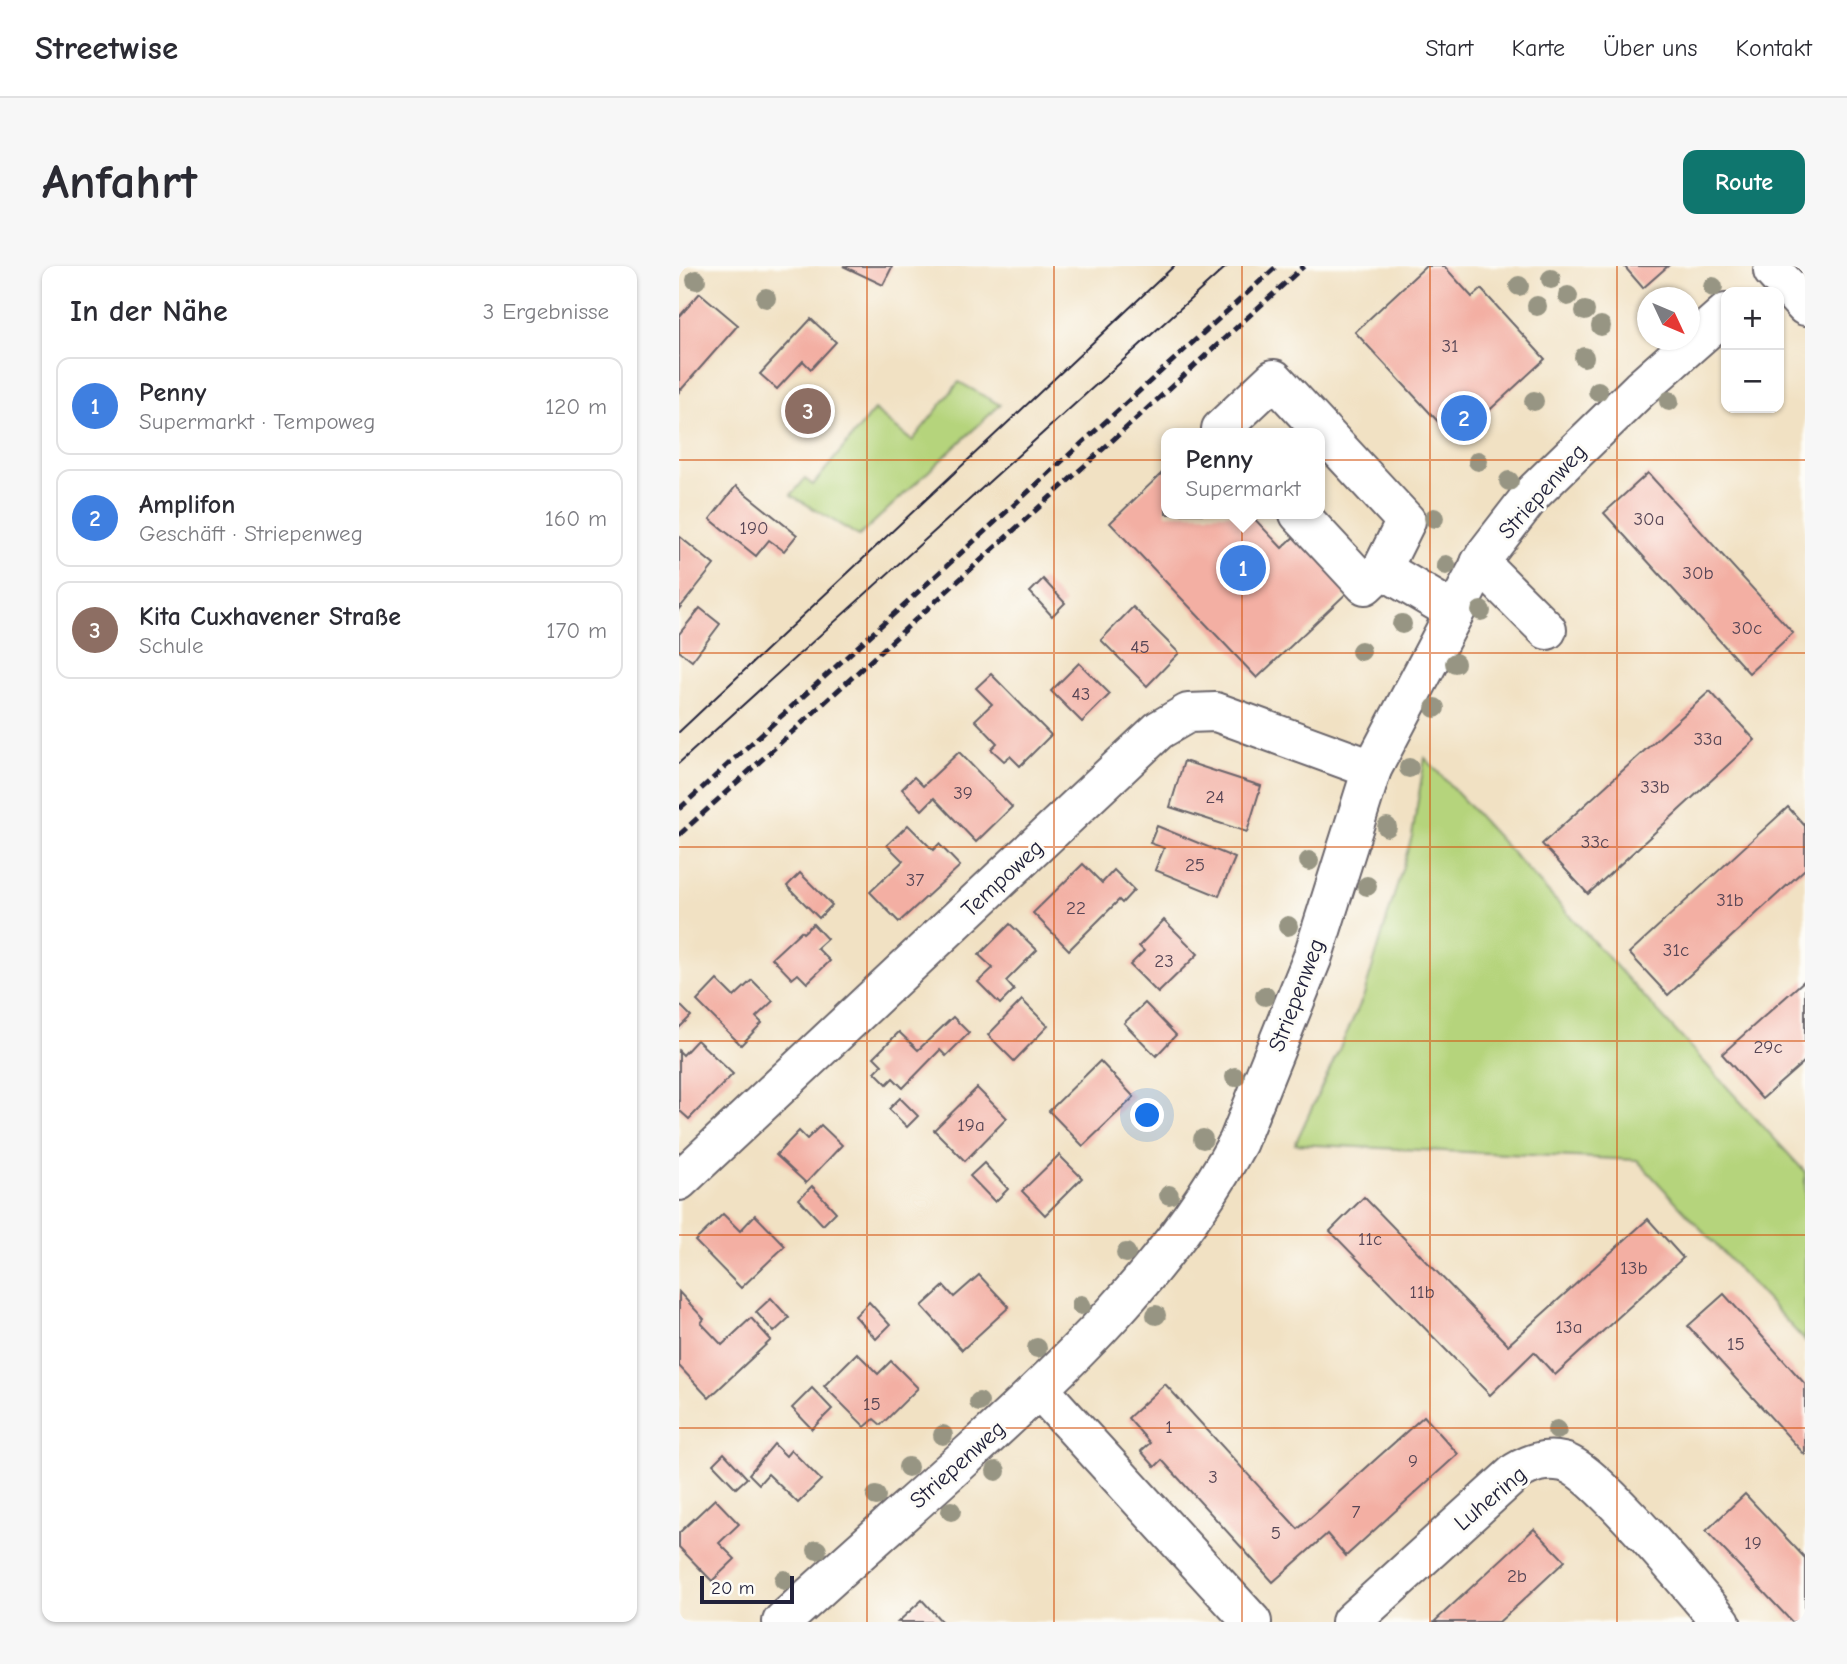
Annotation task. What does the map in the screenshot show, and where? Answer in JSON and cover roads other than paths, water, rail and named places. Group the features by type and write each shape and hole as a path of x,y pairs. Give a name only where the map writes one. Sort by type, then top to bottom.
{"street":[{"path":"1767,277 1805,306"},
{"name":"Striepenweg","path":"782,1622 1040,1390 1092,1338 1162,1257 1228,1160 1312,959 1372,769 1480,564 1532,493 1640,389 1721,317"},
{"path":"1222,428 1274,379 1320,428"},
{"path":"1304,519 1365,584 1382,569 1406,521 1325,434"},
{"path":"1480,564 1547,630"},
{"path":"1382,569 1453,611"},
{"name":"Tempoweg","path":"679,1181 1169,725 1188,713 1216,712 1372,769"},
{"path":"1040,1390 1252,1622"},
{"name":"Luhering","path":"1350,1622 1517,1472 1542,1461 1564,1462 1592,1479 1721,1622"}],"tram line":[{"path":"679,732 1174,266"},
{"path":"679,763 1227,266"}],"railway":[{"path":"679,809 1277,266"},
{"path":"679,835 1304,266"}],"place":[{"name":"Kita Cuxhavener Straße","path":"808,411"},
{"name":"Amplifon","path":"1464,418"},
{"name":"Penny","path":"1243,568"}]}
